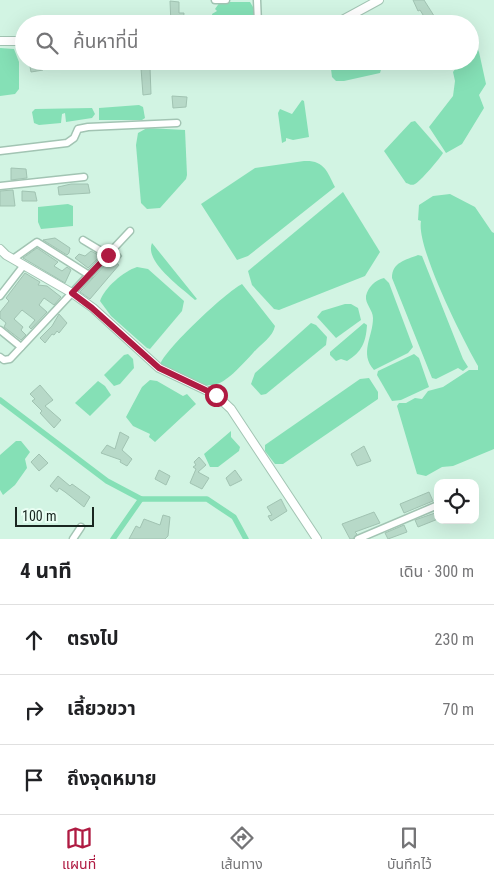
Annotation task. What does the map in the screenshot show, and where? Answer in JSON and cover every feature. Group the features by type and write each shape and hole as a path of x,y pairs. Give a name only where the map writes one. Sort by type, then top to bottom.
{"street":[{"path":"215,0 226,0"},
{"path":"257,0 258,15"},
{"path":"352,15 380,0"},
{"path":"0,41 15,40"},
{"path":"0,151 67,143 74,138 78,129 177,123"},
{"path":"0,186 84,177"},
{"path":"0,356 7,361 130,231"},
{"path":"83,240 108,255"},
{"path":"13,259 37,242 89,275"},
{"path":"0,249 13,259 72,293 92,308 159,368 216,395 231,409 317,539"},
{"path":"0,296 24,265"},
{"path":"0,330 21,347"},
{"path":"358,539 434,507"},
{"path":"73,539 81,527"}],"shaded area":[{"path":"220,2 250,2 253,7 253,15 212,15 217,11 215,9"},
{"path":"0,48 14,49 15,70 19,70 19,89 15,94 0,96"},
{"path":"479,52 486,84 479,95 484,108 462,144 446,153 429,127 453,96 455,81 453,72 454,70 479,70"},
{"path":"331,70 381,70 380,73 344,81 336,81 332,77"},
{"path":"302,100 304,101 309,137 293,140 286,138 286,141 282,143 278,113 280,109 292,114"},
{"path":"139,105 143,107 145,118 142,120 99,120 99,108"},
{"path":"92,108 95,114 92,118 66,122 65,113 62,114 61,123 39,125 34,123 32,112 35,109"},
{"path":"415,121 443,153 421,179 411,185 406,183 384,151 411,122"},
{"path":"147,128 185,130 186,179 160,208 147,209 141,203 136,145 138,133"},
{"path":"304,161 316,162 324,168 335,187 248,256 237,260 201,204 255,168"},
{"path":"343,192 380,252 365,276 279,310 274,309 252,285 248,271"},
{"path":"450,194 475,207 494,233 494,449 453,466 442,467 426,476 417,474 397,406 399,403 406,403 415,398 422,399 428,391 443,387 469,370 478,370 478,366 442,294 421,234 421,221 418,220 419,205 433,196"},
{"path":"68,204 73,206 73,226 41,229 38,222 38,207"},
{"path":"152,243 197,299 195,300 182,289 159,266 151,250"},
{"path":"418,255 422,256 463,359 468,367 463,371 458,368 436,379 432,378 392,278 394,268 397,265 404,260"},
{"path":"137,267 148,269 184,301 182,311 150,349 111,316 100,301 115,281 126,272"},
{"path":"384,278 389,283 413,347 408,353 374,370 370,364 367,351 373,318 366,296 372,284"},
{"path":"242,284 275,326 269,337 239,367 219,383 211,385 201,384 160,365 172,347 196,322"},
{"path":"351,304 358,308 361,320 336,338 317,317 322,311"},
{"path":"311,323 316,325 327,337 326,345 266,394 261,395 251,384 255,373"},
{"path":"364,323 367,325 360,350 347,361 341,359 336,361 330,355 330,352"},
{"path":"128,354 133,359 134,368 120,384 114,386 104,375 124,355"},
{"path":"414,354 419,358 429,387 401,400 392,401 377,375 378,371"},
{"path":"369,378 378,392 378,399 283,464 275,464 265,451 265,445 360,379"},
{"path":"150,380 157,381 183,396 187,394 196,404 155,442 149,437 150,434 133,426 126,417 142,387"},
{"path":"98,381 105,386 111,395 90,416 75,403"},
{"path":"231,431 231,437 240,447 239,451 218,467 210,467 204,454"},
{"path":"16,441 21,441 30,452 25,459 27,468 15,485 3,495 0,490 0,455"}],"building":[{"path":"413,0 424,0 433,15 423,15 420,10 418,11"},
{"path":"170,1 179,2 179,13 184,13 184,15 171,15"},
{"path":"141,70 150,70 151,94 143,95"},
{"path":"172,96 187,97 186,107 173,108"},
{"path":"11,168 26,169 27,178 11,180"},
{"path":"71,184 88,184 90,193 59,195 58,187"},
{"path":"13,190 15,206 0,206 0,191"},
{"path":"22,191 35,192 37,201 22,201"},
{"path":"55,238 70,248 67,255 43,240"},
{"path":"37,248 58,262 54,266 62,271 67,267 71,270 65,283 23,258"},
{"path":"91,251 100,256 88,268 75,258 79,254 85,256"},
{"path":"118,251 122,256 116,263 119,265 90,299 80,292"},
{"path":"25,273 40,282 38,285 47,286 61,297 54,305 44,298 39,305 47,312 31,329 29,327 35,320 22,310 14,319 23,327 21,330 26,335 21,340 4,327 6,323 0,318 0,312 9,301 6,298"},
{"path":"59,314 67,323 59,333 57,331 54,335 52,334 45,343 40,338 52,326"},
{"path":"40,385 53,400 45,406 61,420 54,428 32,401 35,399 30,394"},
{"path":"120,432 129,437 122,450 132,459 127,466 120,462 121,460 101,453 107,445 115,449"},
{"path":"364,446 371,461 357,466 351,454"},
{"path":"39,454 48,463 39,471 31,462"},
{"path":"199,457 206,465 198,472 209,478 202,489 190,483 196,469 193,467 196,465 194,462"},
{"path":"159,470 170,476 166,485 155,479"},
{"path":"235,470 242,480 230,486 226,478"},
{"path":"58,476 70,486 72,484 90,497 84,507 59,488 57,492 50,486"},
{"path":"429,492 433,501 404,513 400,504"},
{"path":"281,499 287,511 271,521 268,516 272,515 267,507"},
{"path":"374,512 380,523 355,532 357,534 353,539 350,539 342,524"},
{"path":"434,513 434,521 418,527 415,520"},
{"path":"163,515 170,517 168,536 165,539 129,539 136,526 140,528 144,519 160,525"},
{"path":"404,525 407,532 388,539 385,533"}],"waterway":[{"path":"0,400 107,481 141,499 207,499 234,517 246,539"},
{"path":"113,539 141,499"}],"route":[{"path":"108,255 72,293 92,308 159,368 216,395"}]}
